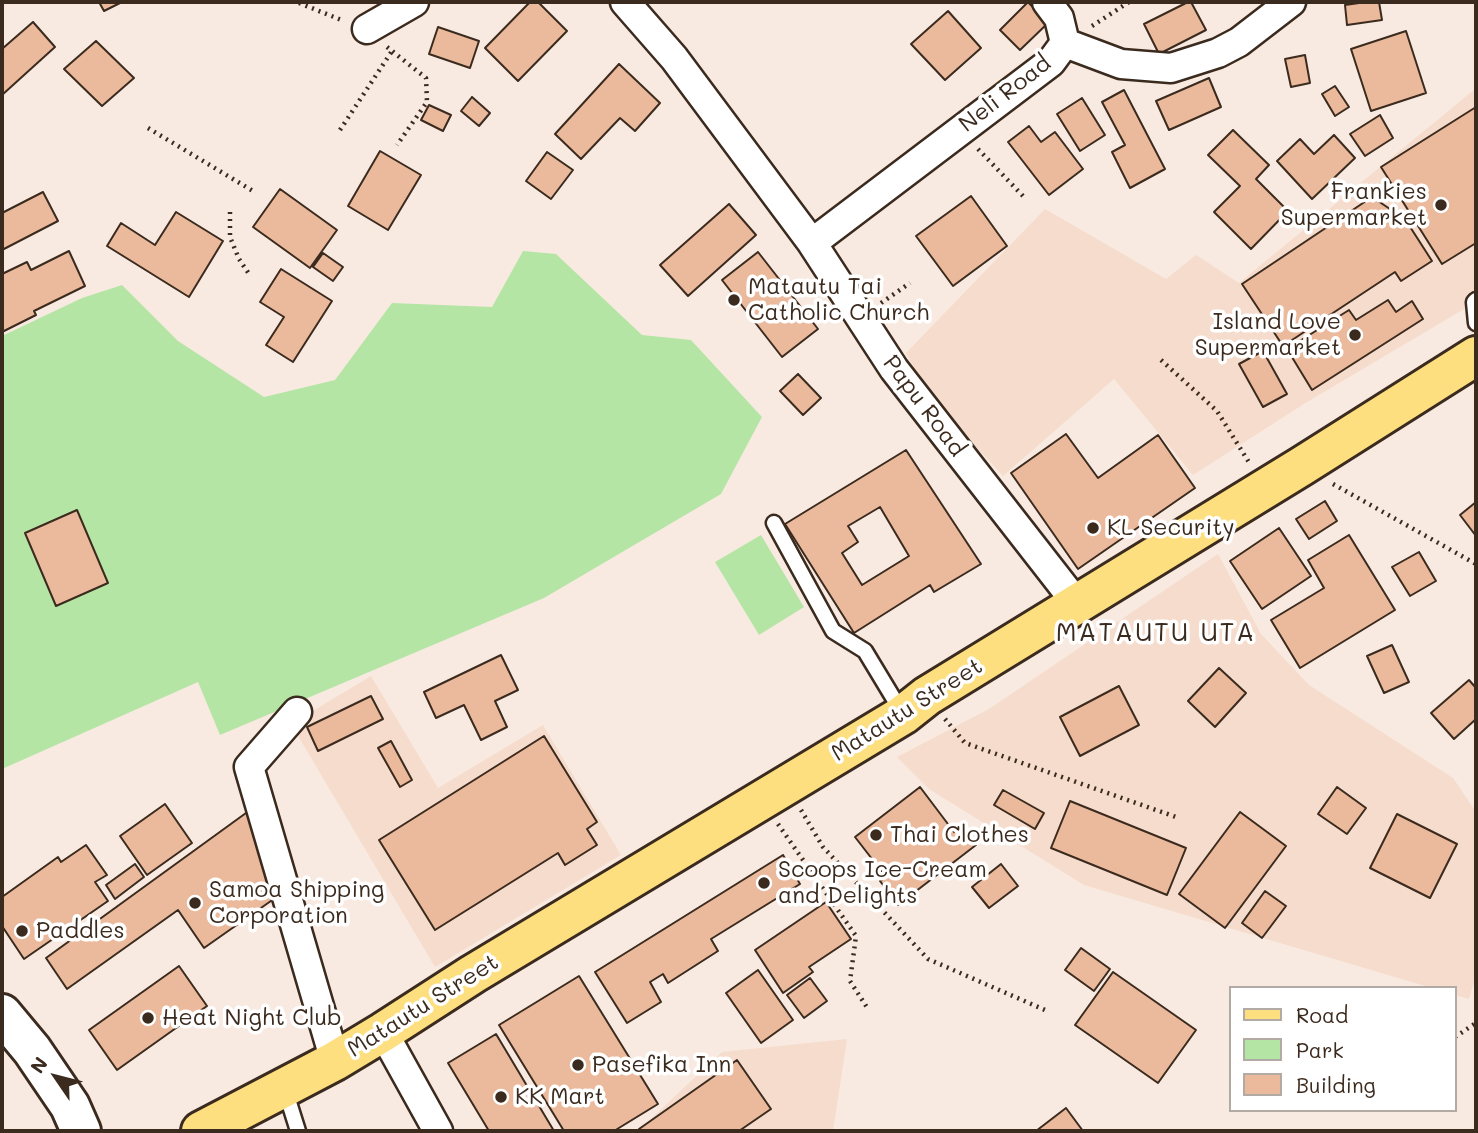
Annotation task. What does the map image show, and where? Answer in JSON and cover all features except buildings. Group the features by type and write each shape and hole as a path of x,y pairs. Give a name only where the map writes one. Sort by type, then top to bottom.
{"main road":[{"name":"Matautu Street","path":"201,1131 335,1061 383,1032 473,974 915,706 1476,356"},
{"path":"2,1014 32,1050 75,1118 101,1131"},
{"name":"Matautu Street","path":"242,1131 254,1119 293,1114 335,1061"}],"street":[{"path":"367,29 414,2"},
{"name":"Papu Road","path":"625,2 674,58 812,243 894,369 1078,605"},
{"path":"1047,2 1059,18 1065,43"},
{"name":"Neli Road","path":"812,243 1051,62 1065,43 1121,64 1171,68 1218,53 1239,42 1291,2"},
{"path":"296,712 249,767 335,1061"},
{"path":"383,1032 438,1131"}],"lane":[{"path":"1476,300 1476,323"},
{"path":"774,523 833,631 865,652 915,706"}],"path":[{"path":"1065,43 1129,2"},
{"path":"299,3 367,29 426,78 427,102 397,145"},
{"path":"341,130 393,51"},
{"path":"148,128 253,191"},
{"path":"960,130 1023,197"},
{"path":"230,212 230,237 249,274"},
{"path":"860,317 910,282"},
{"path":"1161,359 1217,411 1266,488"},
{"path":"1302,466 1476,564"},
{"path":"915,706 965,743 1176,817"},
{"path":"774,793 856,936 849,981 868,1009"},
{"path":"774,793 928,959 1045,1010"},
{"path":"1457,1036 1476,1023"}],"shaded area":[{"path":"1476,57 1476,302 1307,402 1193,475 1114,379 1003,476 927,393 906,353 1045,209 1166,279 1196,255 1239,283 1475,89"},
{"path":"1218,554 1261,634 1309,685 1453,778 1476,812 1476,975 1469,999 1457,996 1457,986 1425,986 1084,885 929,789 897,757 989,709"},
{"path":"371,676 438,788 543,725 621,855 435,967 291,724"},
{"path":"847,1039 833,1131 638,1131 722,1052"}],"green space":[{"path":"523,251 556,254 642,335 691,340 762,417 721,494 544,598 220,735 198,682 2,769 2,336 82,298 122,285 178,341 264,397 335,380 392,303 492,307"},
{"path":"761,535 804,607 759,635 715,562"}],"place":[{"name":"Frankies Supermarket","path":"1441,205"},
{"name":"Matautu Tai Catholic Church","path":"734,300"},
{"name":"Island Love Supermarket","path":"1355,335"},
{"name":"KL Security","path":"1093,528"},
{"name":"Thai Clothes","path":"876,835"},
{"name":"Scoops Ice-Cream and Delights","path":"764,883"},
{"name":"Samoa Shipping Corporation","path":"195,903"},
{"name":"Paddles","path":"22,931"},
{"name":"Heat Night Club","path":"148,1018"},
{"name":"Pasefika Inn","path":"578,1065"},
{"name":"KK Mart","path":"501,1097"}],"district":[{"name":"MATAUTU UTA","path":"1156,633"}]}
